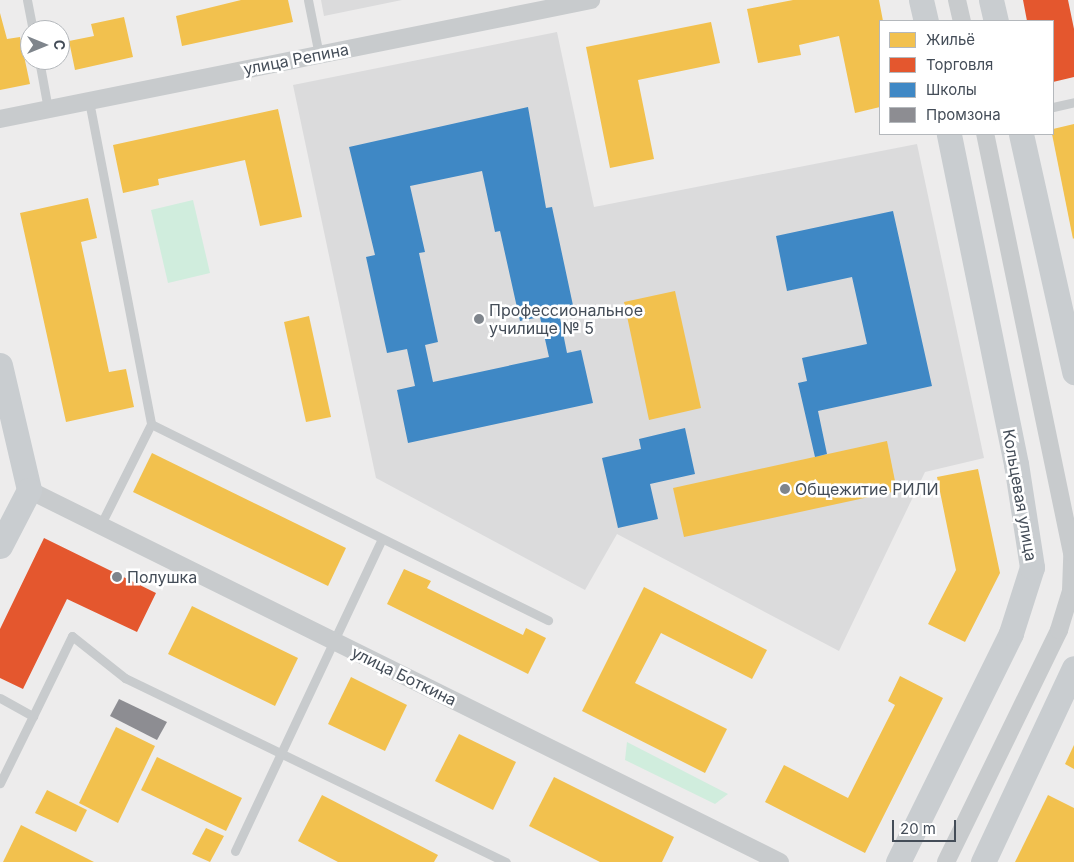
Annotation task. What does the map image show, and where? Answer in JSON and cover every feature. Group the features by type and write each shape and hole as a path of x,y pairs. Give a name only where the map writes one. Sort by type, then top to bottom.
{"main road":[{"path":"921,0 926,20"},
{"path":"991,0 996,20"},
{"name":"Кольцевая улица","path":"898,862 1011,633 1032,567 1016,464 949,135"},
{"path":"1021,135 1074,372"},
{"path":"0,365 29,490 0,546"},
{"path":"983,862 1074,668"}],"street":[{"name":"улица Репина","path":"0,119 591,0"},
{"path":"957,0 962,20"},
{"path":"946,862 1059,630 1071,590 1072,553 985,135"},
{"name":"улица Боткина","path":"29,490 780,862"}],"lane":[{"path":"27,0 31,20"},
{"path":"308,0 320,54"},
{"path":"41,70 48,109"},
{"path":"89,101 151,424 100,526"},
{"path":"1054,108 1074,102"},
{"path":"151,424 548,620"},
{"path":"235,851 332,640 382,539"},
{"path":"0,783 72,636 125,678 506,862"},
{"path":"0,698 33,716"}],"shaded area":[{"path":"321,0 402,0 324,16"},
{"path":"557,32 594,207 917,144 984,458 925,472 839,651 617,534 585,590 376,478 293,85"}],"green space":[{"path":"193,200 210,273 168,283 151,210"},
{"path":"627,742 728,794 715,804 625,760"}],"building: Жильё":[{"path":"241,0 288,0 293,22 182,46 176,16"},
{"path":"793,0 879,0 883,20 879,20 879,107 855,113 839,36 799,45 801,55 758,63 747,9"},
{"path":"0,13 7,39 20,37 20,70 27,70 30,84 0,90"},
{"path":"124,17 133,57 75,70 70,41 94,36 91,24"},
{"path":"711,22 720,63 638,80 654,159 610,168 586,47"},
{"path":"278,109 302,217 260,226 245,160 158,179 159,185 123,193 113,145"},
{"path":"1074,124 1073,239 1052,135 1054,135 1054,129"},
{"path":"88,198 97,238 81,242 109,372 126,369 134,407 66,422 20,213"},
{"path":"675,291 701,408 649,420 624,302"},
{"path":"309,316 331,417 306,422 284,322"},
{"name":"Общежитие РИЛИ","path":"887,441 897,491 684,537 673,488"},
{"path":"152,453 346,548 328,586 133,492"},
{"path":"978,469 1000,573 965,642 928,624 956,570 937,477"},
{"path":"404,569 431,581 427,588 523,635 526,628 546,638 528,674 387,604"},
{"path":"644,587 767,650 752,679 661,633 635,683 727,729 705,773 582,711"},
{"path":"192,606 298,658 275,706 168,654"},
{"path":"900,676 943,698 865,853 765,802 784,765 848,798 895,705 888,701"},
{"path":"351,677 407,705 385,751 328,724"},
{"path":"116,727 155,746 118,823 79,803"},
{"path":"459,734 516,762 493,810 435,781"},
{"path":"1074,745 1074,769 1065,764"},
{"path":"157,757 242,798 226,831 141,790"},
{"path":"554,777 674,837 662,862 600,862 529,826"},
{"path":"47,790 87,810 76,832 35,813"},
{"path":"322,795 438,855 434,862 338,862 298,841"},
{"path":"1048,795 1074,808 1074,862 1015,862"},
{"path":"21,825 94,862 3,862"},
{"path":"206,828 224,836 210,862 192,854"}],"building: Торговля":[{"path":"1023,0 1068,0 1074,29 1074,77 1054,82 1054,20 1027,20"},
{"path":"44,538 156,593 137,632 67,599 23,689 0,678 0,629"}],"building: Школы":[{"path":"528,107 546,208 552,207 574,310 559,313 567,353 581,350 593,403 408,443 397,390 415,386 407,349 387,353 366,257 375,255 349,147","holes":["482,171 495,232 500,231 520,321 540,317 549,357 433,382 425,345 438,342 419,253 425,252 410,186"]},
{"path":"893,211 932,386 818,411 827,454 815,457 798,383 807,381 802,358 867,344 852,277 787,291 776,236"},
{"path":"685,428 695,474 650,484 658,519 618,528 602,458 641,449 639,439"}],"building: Промзона":[{"path":"119,699 167,722 157,740 110,716"}],"place":[{"name":"Профессиональное училище № 5","path":"479,319"},
{"name":"Общежитие РИЛИ","path":"785,489"},
{"name":"Полушка","path":"117,577"}]}
